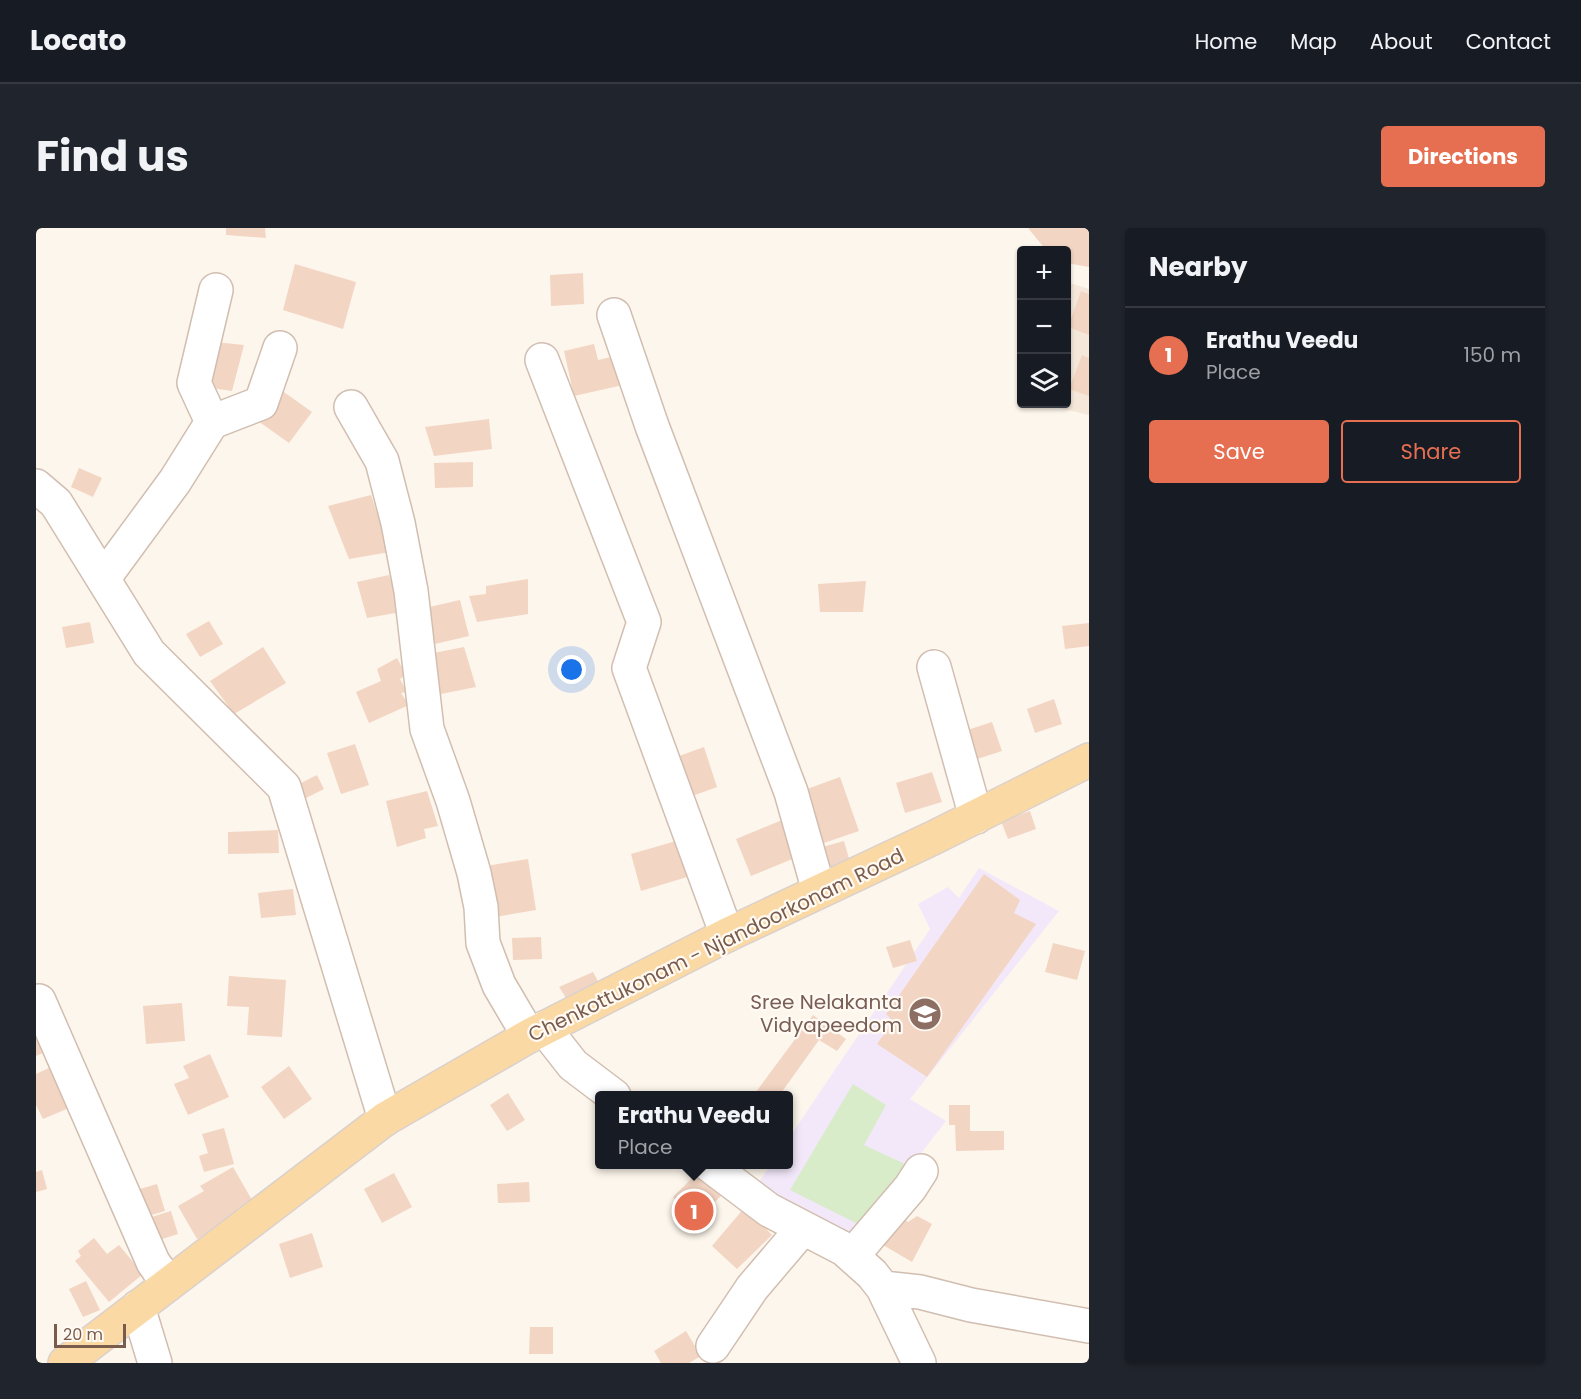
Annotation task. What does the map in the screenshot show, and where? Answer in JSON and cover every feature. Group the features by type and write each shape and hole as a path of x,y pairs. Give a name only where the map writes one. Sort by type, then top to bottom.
{"main road":[{"name":"Chenkottukonam - Njandoorkonam Road","path":"65,1363 386,1119 537,1032 727,935 976,817 1089,760"}],"street":[{"path":"212,422 194,383 216,290"},
{"path":"614,315 652,426 791,792 819,891"},
{"path":"102,579 175,482 212,422 261,403 280,348"},
{"path":"542,360 644,622 629,668 727,935"},
{"path":"351,407 382,461 398,523 414,611 427,729 453,801 474,873 481,907 483,943 499,985 537,1032 573,1065 609,1091"},
{"path":"36,486 56,503 149,653 284,787 386,1119"},
{"path":"934,667 976,817"},
{"path":"39,1000 153,1262 168,1284"},
{"path":"715,1169 770,1210 844,1249 852,1256 883,1288 919,1363"},
{"path":"852,1256 862,1240 910,1188 921,1171"},
{"path":"713,1346 752,1288 803,1228"},
{"path":"883,1288 920,1292 971,1305 1089,1326"},
{"path":"138,1307 155,1363"}],"shaded area":[{"path":"1071,283 1089,289 1089,415 1059,408 1071,408"},
{"name":"Sree Nelakanta Vidyapeedom","path":"979,868 1059,911 910,1099 946,1121 850,1245 755,1187 768,1169 793,1169 793,1132 930,929 918,904 948,887 959,898"}],"green space":[{"path":"853,1084 886,1105 864,1145 907,1165 862,1226 790,1190"}],"building":[{"path":"226,228 265,228 266,238 226,235"},
{"path":"1028,228 1089,228 1089,267 1071,264 1071,246 1043,246"},
{"path":"295,264 356,282 343,329 283,310"},
{"path":"583,273 584,304 551,306 550,275"},
{"path":"1081,291 1089,294 1089,335 1071,328 1071,319"},
{"path":"215,342 244,345 232,391 204,387"},
{"path":"594,344 598,360 616,356 623,385 574,396 564,351"},
{"path":"1082,355 1089,358 1089,396 1071,390"},
{"path":"281,390 312,412 289,443 258,421"},
{"path":"489,419 492,449 434,456 425,427"},
{"path":"473,462 473,487 435,488 434,463"},
{"path":"79,468 102,478 93,497 71,487"},
{"path":"371,495 390,552 349,559 328,506"},
{"path":"389,575 401,612 367,618 357,582"},
{"path":"528,579 528,614 477,622 469,596 486,594 486,586"},
{"path":"866,581 863,612 820,612 818,584"},
{"path":"460,600 469,636 435,644 425,608"},
{"path":"209,621 223,644 200,657 186,634"},
{"path":"90,622 94,643 66,648 62,627"},
{"path":"1089,623 1089,646 1065,649 1062,626"},
{"path":"263,647 286,683 234,714 210,681"},
{"path":"464,647 476,687 431,696 424,655"},
{"path":"397,658 406,675 400,679 407,692 401,693 409,705 369,723 356,692 381,681 377,669"},
{"path":"1054,699 1062,724 1035,733 1027,709"},
{"path":"992,722 1002,751 968,762 958,733"},
{"path":"355,744 369,785 341,794 327,753"},
{"path":"704,747 717,787 684,799 671,759"},
{"path":"932,772 942,802 905,813 896,783"},
{"path":"317,775 324,789 300,801 293,787"},
{"path":"840,777 859,831 818,845 799,792"},
{"path":"427,791 438,826 424,829 426,838 397,847 386,801"},
{"path":"1030,811 1036,829 1008,839 1001,821"},
{"path":"787,818 802,855 751,876 736,839"},
{"path":"278,830 279,853 228,854 228,832"},
{"path":"676,841 687,877 641,891 631,854"},
{"path":"844,841 850,862 825,869 819,848"},
{"path":"528,859 536,910 495,917 486,866"},
{"path":"984,874 1020,900 1014,913 1036,924 927,1077 877,1044 893,1021 886,1014"},
{"path":"293,889 296,915 261,918 258,893"},
{"path":"541,937 542,959 513,960 512,938"},
{"path":"910,940 917,961 893,968 886,947"},
{"path":"1053,943 1085,951 1077,980 1045,972"},
{"path":"593,972 600,985 568,1001 559,987"},
{"path":"229,976 286,980 282,1037 247,1035 249,1007 227,1006"},
{"path":"182,1003 185,1041 146,1044 143,1006"},
{"path":"813,1015 846,1039 837,1051 819,1040 783,1091 757,1091"},
{"path":"36,1037 45,1052 36,1056"},
{"path":"210,1054 229,1097 188,1115 174,1084 189,1078 183,1066"},
{"path":"289,1066 312,1099 284,1119 261,1087"},
{"path":"51,1067 69,1108 43,1119 36,1105 36,1074"},
{"path":"508,1093 525,1120 507,1131 490,1105"},
{"path":"949,1105 970,1105 970,1131 1004,1131 1004,1150 956,1151 955,1125 949,1125"},
{"path":"224,1128 234,1164 204,1172 199,1156 208,1153 202,1134"},
{"path":"233,1167 256,1207 197,1239 178,1206 204,1191 200,1186"},
{"path":"42,1170 47,1189 36,1192 36,1172"},
{"path":"394,1173 412,1207 382,1223 364,1189"},
{"path":"696,1174 722,1195 692,1224 673,1197"},
{"path":"529,1182 530,1202 498,1203 497,1184"},
{"path":"157,1184 165,1211 141,1218 133,1191"},
{"path":"745,1207 772,1235 737,1269 712,1246"},
{"path":"171,1211 178,1234 150,1243 142,1220"},
{"path":"901,1216 908,1222 917,1216 932,1224 912,1262 878,1242"},
{"path":"312,1233 323,1267 290,1278 279,1244"},
{"path":"94,1238 107,1254 119,1245 143,1274 109,1302 75,1261 81,1256 78,1251"},
{"path":"86,1281 100,1310 83,1317 69,1289"},
{"path":"530,1327 553,1327 553,1354 529,1354"},
{"path":"686,1331 701,1356 689,1363 661,1363 654,1351"}],"place":[{"name":"Sree Nelakanta Vidyapeedom","path":"925,1014"},
{"name":"Erathu Veedu","path":"694,1211"}]}
